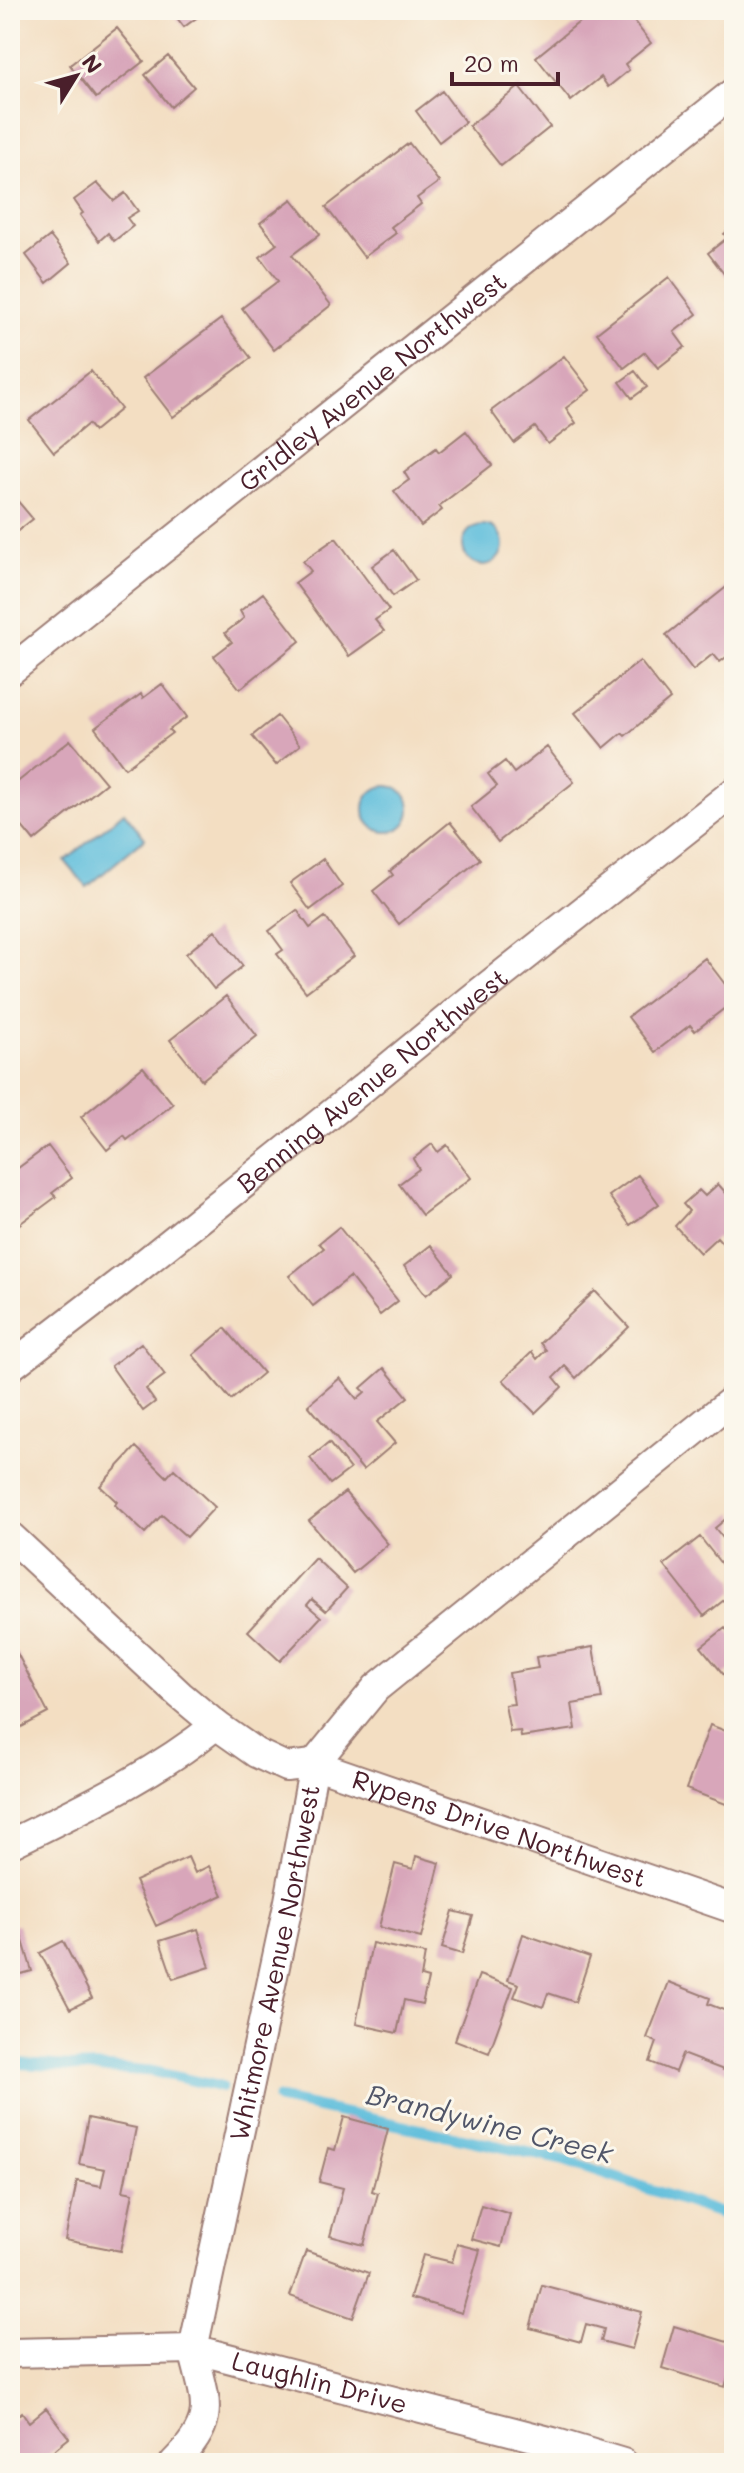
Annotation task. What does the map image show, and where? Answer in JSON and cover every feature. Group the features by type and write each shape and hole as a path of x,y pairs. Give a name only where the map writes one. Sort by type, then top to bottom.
{"street":[{"name":"Gridley Avenue Northwest","path":"10,671 734,92"},
{"name":"Benning Avenue Northwest","path":"10,1367 142,1266 470,1000 734,792"},
{"name":"Whitmore Avenue Northwest","path":"174,2463 192,2445 203,2425 206,2403 193,2349 289,1901 314,1764 376,1688 734,1399"},
{"name":"Rypens Drive Northwest","path":"10,1536 180,1695 256,1753 286,1767 314,1764 734,1909"},
{"path":"10,1844 98,1802 187,1747 216,1725"},
{"name":"Laughlin Drive","path":"10,2353 193,2349 623,2463"}],"water":[{"path":"483,525 497,531 503,545 497,559 483,565 469,559 463,545 469,531"},
{"path":"387,786 403,793 410,809 403,825 387,832 371,825 364,809 371,793"},
{"path":"124,812 145,838 87,887 65,861"}],"building":[{"path":"171,10 207,10 184,27"},
{"path":"594,10 612,10 615,14 625,10 651,43 625,64 629,70 608,87 601,77 571,101 536,57"},
{"path":"117,28 144,61 96,98 70,65"},
{"path":"168,56 194,87 171,107 145,75"},
{"path":"519,87 550,127 501,166 469,126"},
{"path":"442,91 465,122 439,142 416,111"},
{"path":"409,143 439,182 417,198 421,204 391,227 396,233 364,257 326,207"},
{"path":"97,183 114,201 125,193 138,211 127,218 133,226 114,241 108,233 99,241 80,215 83,213 74,200"},
{"path":"292,199 320,234 292,255 331,305 274,350 242,308 278,281 260,257 277,244 260,223"},
{"path":"734,226 734,281 731,283 708,253 727,238 724,234"},
{"path":"50,236 71,263 47,283 26,255"},
{"path":"669,277 697,314 674,332 685,347 658,368 645,352 624,368 597,333"},
{"path":"221,319 251,358 173,417 143,378"},
{"path":"564,356 590,390 566,408 576,423 548,444 535,427 514,443 491,411"},
{"path":"91,371 121,409 94,431 88,424 54,452 29,420"},
{"path":"635,371 647,387 632,398 620,382"},
{"path":"466,431 492,465 439,506 442,510 421,526 394,491 409,480 404,472 436,448 439,452"},
{"path":"10,492 33,519 10,537"},
{"path":"336,538 389,610 375,620 384,631 349,656 295,583 311,571 303,561"},
{"path":"394,550 416,580 393,596 372,566"},
{"path":"734,581 734,651 720,662 713,654 693,670 666,635"},
{"path":"263,593 300,641 240,689 214,656 232,642 225,633 244,618 240,611"},
{"path":"640,661 670,699 625,736 622,733 604,748 575,713"},
{"path":"162,684 187,717 169,730 172,733 125,768 95,728 141,694 143,698"},
{"path":"277,716 300,745 276,765 252,736"},
{"path":"70,740 106,783 34,841 10,812 10,788"},
{"path":"547,747 574,782 498,842 471,807 497,786 488,774 505,761 514,773"},
{"path":"450,822 480,859 399,924 373,891 393,875 390,871"},
{"path":"323,859 342,886 310,910 290,883"},
{"path":"297,910 310,928 325,917 354,956 306,992 277,954 283,950 269,931"},
{"path":"215,930 243,966 214,989 186,954"},
{"path":"705,958 734,996 734,1001 695,1031 690,1025 655,1052 628,1017"},
{"path":"226,996 257,1036 202,1080 170,1040"},
{"path":"143,1067 173,1104 127,1140 124,1136 107,1150 81,1117"},
{"path":"432,1144 438,1152 447,1145 471,1178 422,1215 399,1184 419,1169 413,1159"},
{"path":"48,1146 72,1178 52,1193 56,1197 10,1231 10,1174"},
{"path":"638,1175 659,1204 630,1225 609,1196"},
{"path":"718,1184 734,1202 734,1237 725,1246 717,1237 700,1253 675,1226 689,1211 683,1204 699,1190 705,1196"},
{"path":"339,1227 398,1301 380,1315 350,1277 313,1306 289,1276 324,1248 319,1243"},
{"path":"431,1245 453,1274 426,1295 404,1266"},
{"path":"595,1291 629,1327 576,1378 565,1366 554,1377 562,1387 535,1413 503,1380 532,1352 537,1359 546,1350 540,1343"},
{"path":"225,1328 263,1373 231,1400 193,1355"},
{"path":"141,1343 165,1375 146,1389 155,1402 143,1411 111,1366"},
{"path":"384,1368 408,1397 377,1422 395,1443 363,1470 308,1405 340,1378 357,1399 365,1392 361,1388"},
{"path":"329,1443 350,1469 330,1484 310,1458"},
{"path":"136,1447 167,1477 174,1469 215,1507 187,1537 162,1515 145,1533 100,1486"},
{"path":"345,1492 388,1544 353,1573 309,1521"},
{"path":"734,1512 734,1552 715,1528"},
{"path":"700,1537 734,1580 734,1592 704,1616 664,1565"},
{"path":"315,1558 347,1588 326,1611 312,1599 307,1605 321,1617 280,1661 248,1631"},
{"path":"725,1628 734,1638 734,1667 724,1675 701,1647"},
{"path":"593,1647 602,1699 572,1704 576,1729 521,1737 520,1731 510,1732 505,1705 514,1704 509,1673 538,1668 536,1657"},
{"path":"17,1653 48,1713 10,1733 10,1657"},
{"path":"710,1725 734,1734 734,1807 686,1789"},
{"path":"416,1856 440,1863 421,1938 379,1927 395,1864 413,1869"},
{"path":"188,1857 195,1873 209,1866 223,1895 156,1926 135,1881"},
{"path":"453,1911 473,1916 462,1954 442,1948"},
{"path":"18,1924 32,1971 10,1977 10,1926"},
{"path":"198,1929 210,1967 173,1979 160,1941"},
{"path":"523,1934 590,1957 575,2002 548,1993 543,2007 514,1997 519,1984 508,1980"},
{"path":"63,1941 92,1998 70,2009 40,1953"},
{"path":"372,1943 425,1954 421,1977 428,1979 422,2004 404,2000 397,2033 356,2024"},
{"path":"479,1975 513,1987 489,2053 455,2040"},
{"path":"669,1982 710,1998 708,2004 734,2014 734,2074 682,2054 675,2072 650,2062 657,2042 647,2038"},
{"path":"344,2117 388,2129 372,2191 378,2193 364,2245 330,2236 343,2188 319,2182 328,2148 335,2150"},
{"path":"88,2118 136,2128 123,2191 133,2193 121,2251 65,2240 77,2181 101,2186 105,2169 79,2164"},
{"path":"481,2205 510,2214 501,2247 471,2239"},
{"path":"457,2244 480,2250 462,2313 410,2298 423,2255 452,2262"},
{"path":"306,2251 369,2273 353,2318 290,2296"},
{"path":"542,2285 642,2312 632,2349 601,2341 604,2329 586,2324 581,2342 530,2328"},
{"path":"674,2326 734,2344 734,2357 725,2387 662,2368"},
{"path":"46,2408 69,2438 38,2463 10,2463 10,2422 22,2412 29,2422"}],"waterway":[{"name":"Brandywine Creek","path":"10,2063 151,2071 221,2087"},
{"name":"Brandywine Creek","path":"278,2099 563,2160 734,2218"}]}
